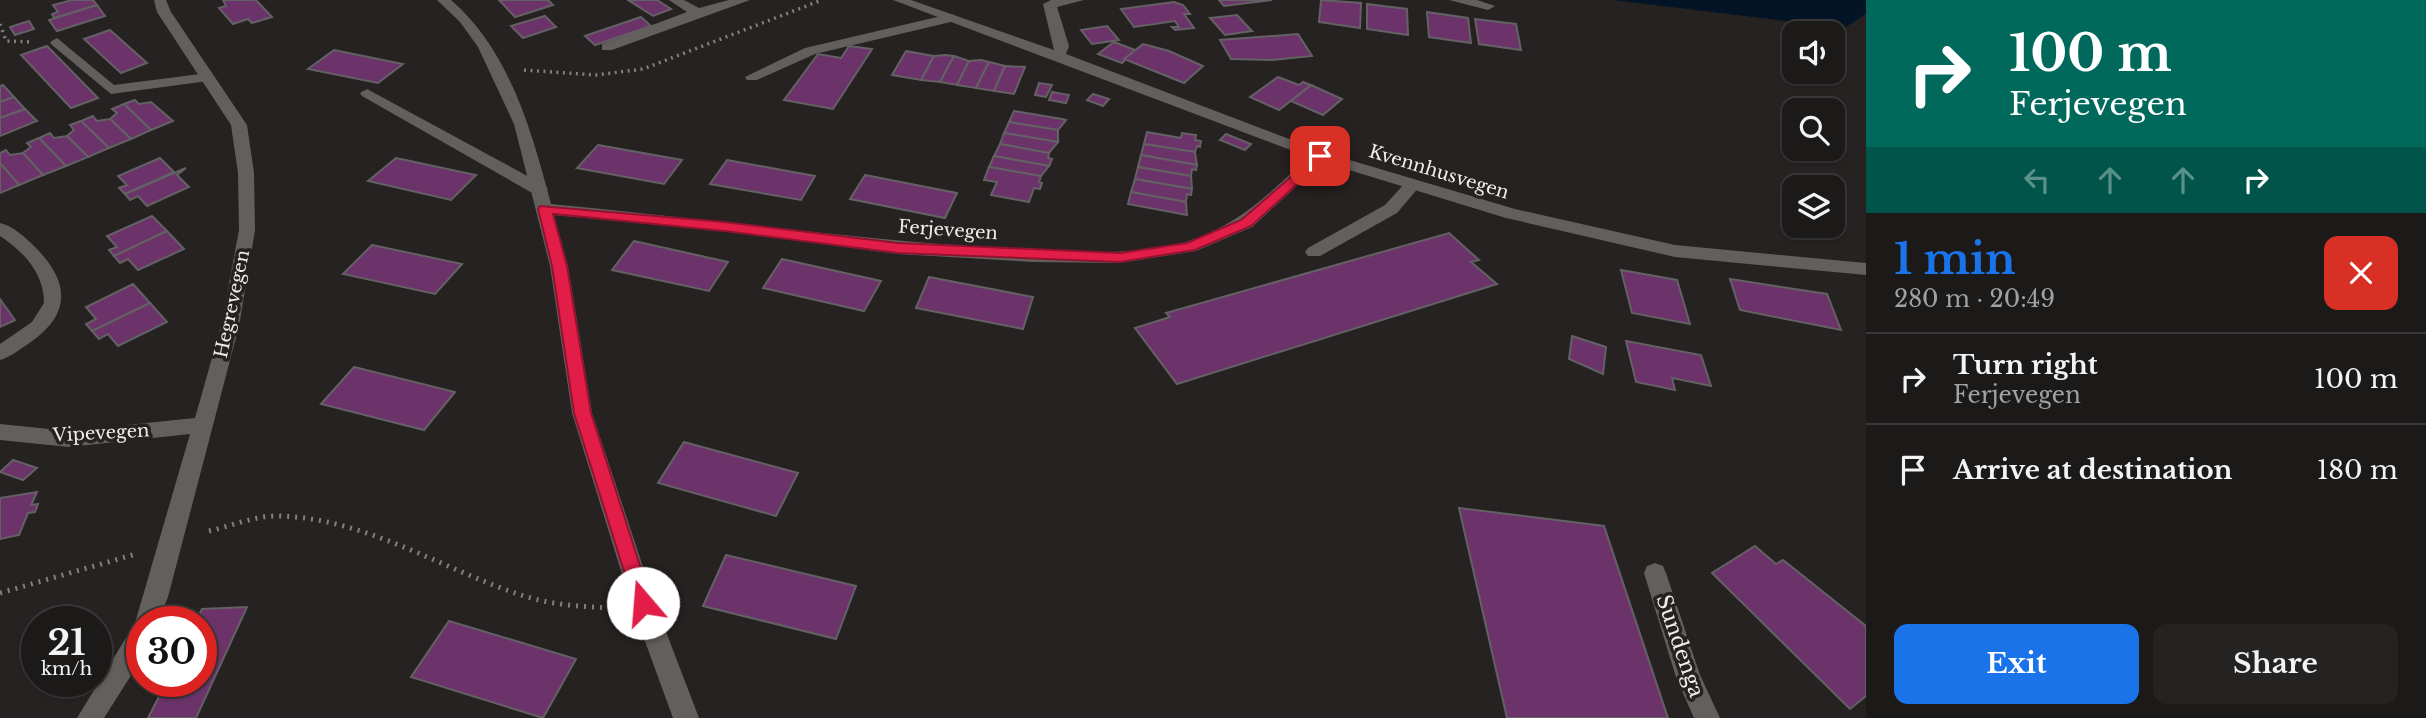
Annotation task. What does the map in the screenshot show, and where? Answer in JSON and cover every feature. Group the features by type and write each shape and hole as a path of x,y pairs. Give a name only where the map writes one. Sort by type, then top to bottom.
{"street":[{"name":"Hegrevegen","path":"152,606 230,326 247,230 246,173 239,125 164,12 160,0"},
{"path":"443,0 465,19 499,73 522,124 559,266 582,413 643,603 686,718"},
{"path":"675,0 697,13"},
{"path":"607,47 697,13 744,0"},
{"name":"Kvennhusvegen","path":"899,0 1058,56 1320,156 1412,186 1632,244 1734,258 1866,269"},
{"path":"1058,56 1062,46 1049,2 1078,0"},
{"path":"1455,0 1488,6"},
{"path":"752,77 810,51 950,18"},
{"path":"57,42 111,90 208,77"},
{"path":"367,93 542,200"},
{"name":"Ferjevegen","path":"542,200 898,248 1120,257 1190,247 1246,223 1320,156"},
{"path":"1314,252 1391,209 1412,186"},
{"path":"0,228 29,250 51,282 54,297 48,316 0,353"},
{"name":"Vipevegen","path":"0,432 69,439 203,425"},
{"name":"Sundenga","path":"1655,573 1688,677 1707,718"},
{"path":"90,718 126,662"}],"path":[{"path":"0,23 6,41"},
{"path":"0,43 57,42"},
{"path":"209,531 276,516 314,520 378,539 526,596 576,606 615,608 643,603"},
{"path":"0,593 137,553"}],"water":[{"path":"1613,0 1866,0 1866,14 1845,27 1845,21 1786,21"}],"building":[{"path":"72,0 93,0 97,5 54,18 52,14 58,12 53,5"},
{"path":"223,0 256,0 272,17 252,23 248,19 233,24 219,8 226,6"},
{"path":"499,0 548,0 553,5 515,17"},
{"path":"628,0 657,0 671,9 653,16"},
{"path":"1219,0 1272,0 1224,6"},
{"path":"1321,0 1361,3 1360,28 1319,22"},
{"path":"1174,2 1183,5 1190,14 1184,14 1194,28 1175,30 1172,27 1179,27 1175,21 1134,27 1121,9"},
{"path":"1367,4 1407,9 1408,35 1367,29"},
{"path":"97,5 105,16 57,31 49,20"},
{"path":"1427,12 1468,18 1471,43 1429,37"},
{"path":"1237,15 1252,31 1225,35 1210,18"},
{"path":"545,16 556,27 523,38 511,26"},
{"path":"641,17 651,26 595,45 585,36"},
{"path":"1475,19 1516,24 1521,50 1479,44"},
{"path":"29,21 34,29 15,35 10,27"},
{"path":"1107,26 1119,40 1092,44 1081,30"},
{"path":"110,30 147,63 121,73 84,39"},
{"path":"1298,34 1312,56 1272,60 1231,59 1220,40"},
{"path":"1114,42 1135,50 1122,63 1098,54"},
{"path":"1143,44 1169,51 1203,66 1184,83 1124,59"},
{"path":"47,46 98,98 71,108 21,55"},
{"path":"849,46 872,49 833,109 784,100 818,54 841,58"},
{"path":"334,50 403,64 378,83 308,69"},
{"path":"906,51 934,56 921,80 892,75"},
{"path":"934,56 954,56 940,82 921,80"},
{"path":"954,56 969,61 957,85 940,82"},
{"path":"969,61 989,62 976,88 957,85"},
{"path":"989,62 1005,66 994,91 976,88"},
{"path":"1005,66 1025,67 1014,94 994,91"},
{"path":"1278,77 1299,85 1303,82 1311,85 1279,110 1250,97"},
{"path":"1039,83 1052,85 1046,97 1035,95"},
{"path":"3,85 14,97 0,102 0,86"},
{"path":"1311,85 1342,99 1323,115 1291,101"},
{"path":"1052,92 1069,95 1066,103 1049,100"},
{"path":"1093,94 1109,99 1103,106 1087,100"},
{"path":"14,97 25,109 0,118 0,102"},
{"path":"135,100 139,104 151,102 173,121 151,130 124,104"},
{"path":"124,104 151,130 131,139 110,119 117,113 112,109"},
{"path":"25,109 37,121 0,136 0,118"},
{"path":"1014,111 1066,120 1058,130 1009,122"},
{"path":"93,116 97,121 110,119 131,139 109,148 81,121"},
{"path":"81,121 109,148 88,157 67,136 74,130 70,125"},
{"path":"1009,122 1058,130 1058,142 1004,133"},
{"path":"1147,132 1181,138 1182,133 1196,135 1195,140 1201,141 1200,147 1197,146 1195,152 1144,144"},
{"path":"50,133 54,138 67,136 88,157 66,166 39,138"},
{"path":"1004,133 1058,142 1049,153 1000,144"},
{"path":"1226,134 1251,144 1245,150 1220,140"},
{"path":"39,138 66,166 43,175 23,153 31,147 27,143"},
{"path":"1000,144 1049,153 1048,158 1052,159 1049,166 994,156"},
{"path":"1144,144 1195,152 1197,165 1141,155"},
{"path":"598,145 682,160 664,184 577,168"},
{"path":"6,150 10,155 23,153 43,175 19,185 0,163 0,153"},
{"path":"1141,155 1197,165 1196,170 1192,169 1191,176 1138,167"},
{"path":"994,156 1049,166 1041,176 989,167"},
{"path":"160,158 174,172 125,194 119,188 127,185 118,176"},
{"path":"396,158 476,175 451,200 368,181"},
{"path":"727,160 815,176 801,200 710,184"},
{"path":"0,163 19,185 0,193"},
{"path":"989,167 1041,176 1040,189 1034,188 1029,202 991,195 997,182 984,180"},
{"path":"1138,167 1191,176 1192,189 1135,179"},
{"path":"186,168 177,175 189,187 147,206 138,196 130,200 125,194"},
{"path":"865,175 957,193 945,218 850,199"},
{"path":"1135,179 1192,189 1191,195 1187,194 1186,202 1131,192"},
{"path":"1131,192 1186,202 1187,215 1128,204"},
{"path":"152,216 167,231 114,256 109,250 117,247 107,236"},
{"path":"167,231 184,249 138,270 128,259 120,263 114,256"},
{"path":"1449,233 1479,260 1471,262 1497,284 1177,384 1135,328 1170,317 1166,313"},
{"path":"634,241 728,262 709,291 612,270"},
{"path":"372,245 462,264 435,294 343,274"},
{"path":"782,259 881,281 864,311 763,288"},
{"path":"1621,270 1677,280 1690,324 1632,313"},
{"path":"929,277 1033,297 1023,329 916,308"},
{"path":"1730,279 1827,294 1841,330 1740,310"},
{"path":"133,284 150,303 92,331 86,324 96,319 86,307"},
{"path":"0,299 15,320 0,327"},
{"path":"150,303 167,322 118,346 108,334 99,339 92,331"},
{"path":"1572,336 1606,347 1603,374 1569,359"},
{"path":"1626,341 1701,355 1711,386 1672,378 1675,390 1636,382"},
{"path":"354,367 455,392 424,430 321,404"},
{"path":"684,442 798,473 776,516 658,483"},
{"path":"13,460 37,468 23,480 0,472"},
{"path":"37,492 31,505 38,504 35,512 28,513 19,535 0,539 0,498"},
{"path":"1459,508 1604,526 1668,718 1507,718"},
{"path":"1755,546 1776,564 1783,560 1866,626 1866,696 1850,709 1712,573"},
{"path":"726,555 856,586 836,639 703,606"},
{"path":"247,607 217,672 217,608"},
{"path":"449,621 576,659 543,718 411,677"},
{"path":"159,697 206,697 196,718 148,718"}],"route":[{"path":"643,603 582,413 559,266 545,209 724,226 898,248 1032,256 1120,257 1190,247 1246,223 1320,156"}]}
